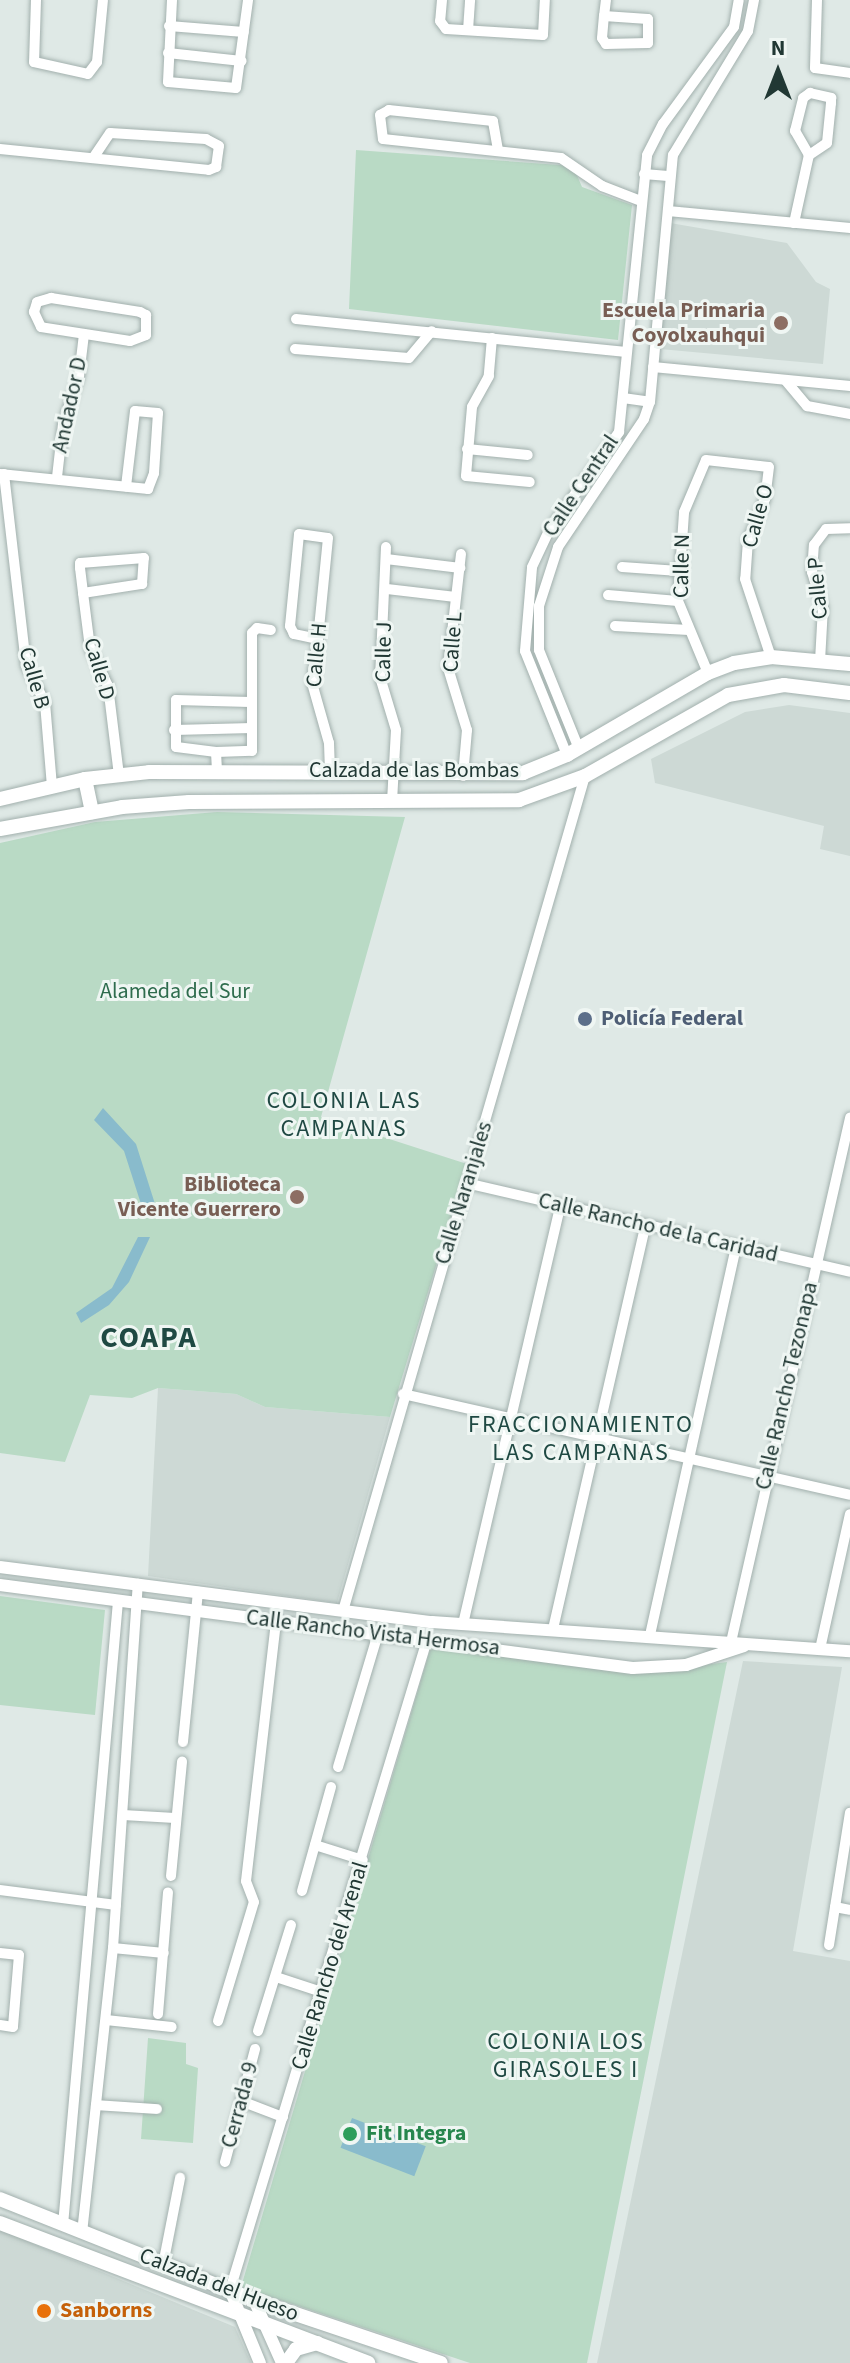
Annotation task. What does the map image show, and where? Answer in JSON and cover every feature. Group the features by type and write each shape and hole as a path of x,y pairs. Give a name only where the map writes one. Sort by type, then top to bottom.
{"main road":[{"name":"Calzada de las Bombas","path":"0,799 85,779 119,775 217,771 463,776 523,773 573,752 708,673 771,657 850,664"},
{"name":"Calzada de las Bombas","path":"0,829 92,812 189,802 519,800 585,776 728,695 784,685 850,693"},
{"path":"85,779 92,812"},
{"name":"Calzada del Hueso","path":"0,2199 254,2300 441,2363"},
{"name":"Calzada del Hueso","path":"0,2223 239,2318 318,2343 368,2363"},
{"path":"284,2363 296,2349 318,2343"}],"street":[{"path":"36,0 34,62 88,74 96,69 103,0"},
{"path":"172,0 167,78 171,84 236,88 248,0"},
{"path":"442,0 442,27 543,35 545,0"},
{"path":"468,30 470,0"},
{"path":"604,16 651,22 644,46 606,44 604,16 606,0"},
{"name":"Calle Central","path":"573,752 525,651 527,591 548,532 619,432 644,174 653,139 734,27 739,0"},
{"name":"Calle Central","path":"573,752 539,650 539,606 551,561 628,446 650,402 668,211 668,176 686,127 748,31 754,0"},
{"path":"817,0 815,68 850,73"},
{"path":"169,26 244,32"},
{"path":"168,53 242,61"},
{"path":"794,223 809,155 795,131 803,98 810,93 831,98 831,103 827,143 809,155"},
{"path":"498,150 493,121 389,110 380,115 383,139 561,158 602,186 641,201"},
{"path":"0,149 209,170 216,167 219,146 206,139 110,133 93,158"},
{"path":"644,174 668,176"},
{"path":"668,211 850,228"},
{"path":"51,298 146,315 142,340 84,334 41,327 34,312 37,302 51,298"},
{"path":"296,319 626,352"},
{"path":"295,349 409,358 432,331"},
{"name":"Andador D","path":"57,477 63,424 79,376 84,334"},
{"path":"492,338 489,376 472,407 466,476 530,482"},
{"path":"653,367 850,386"},
{"path":"786,381 807,406 850,414"},
{"path":"623,398 650,402"},
{"path":"2,474 126,486 152,486 158,413 135,411 126,486"},
{"path":"467,449 528,455"},
{"name":"Calle N","path":"708,673 678,601 687,498 706,460 769,467"},
{"name":"Calle O","path":"769,467 765,499 748,540 745,579 771,657"},
{"name":"Calle B","path":"2,474 26,665 45,703 52,786"},
{"name":"Calle P","path":"820,661 823,608 812,572 814,545 834,526 850,528"},
{"name":"Calle H","path":"318,639 294,634 291,614 299,534 328,538 318,639 312,683 329,743 330,771"},
{"name":"Calle J","path":"392,802 396,730 380,677 387,589 386,553 460,568"},
{"name":"Calle L","path":"461,554 448,668 467,730 463,776"},
{"name":"Calle D","path":"83,593 142,584 144,558 80,563 83,593 90,648 108,686 119,775"},
{"path":"622,567 679,571"},
{"path":"387,589 456,597"},
{"path":"608,595 678,601"},
{"path":"615,626 689,630"},
{"path":"250,702 176,700 176,747 183,752 252,751 252,633 271,630"},
{"path":"174,730 252,728"},
{"path":"216,752 217,771"},
{"name":"Calle Naranjales","path":"343,1611 403,1394 585,776"},
{"name":"Calle Rancho Tezonapa","path":"729,1648 850,1118"},
{"name":"Calle Rancho de la Caridad","path":"466,1183 850,1272"},
{"path":"463,1624 560,1206"},
{"path":"553,1629 645,1226"},
{"path":"650,1635 686,1458 736,1246"},
{"path":"403,1394 850,1495"},
{"path":"820,1649 850,1514"},
{"name":"Calle Rancho Vista Hermosa","path":"0,1567 343,1611 463,1624 650,1635 729,1648"},
{"path":"82,2233 113,1948 138,1584"},
{"name":"Calle Rancho Vista Hermosa","path":"0,1585 644,1669 744,1646 850,1651"},
{"path":"183,1742 198,1592"},
{"path":"63,2225 95,1903 118,1601"},
{"path":"218,2021 254,1902 246,1881 276,1620"},
{"path":"338,1767 378,1634"},
{"name":"Calle Rancho del Arenal","path":"230,2290 363,1860 427,1640"},
{"path":"107,1753 126,1755"},
{"path":"171,1876 182,1762"},
{"path":"302,1891 331,1787"},
{"path":"829,1945 850,1813"},
{"path":"123,1815 175,1818"},
{"path":"315,1845 363,1860"},
{"path":"0,1890 116,1905"},
{"path":"158,2014 168,1892"},
{"path":"835,1907 850,1910"},
{"path":"258,2031 291,1925"},
{"path":"113,1948 164,1953"},
{"path":"0,1953 19,1955 13,2027 0,2025"},
{"path":"276,1977 322,1992"},
{"path":"106,2020 172,2027"},
{"name":"Cerrada 9","path":"225,2162 255,2049"},
{"path":"79,2069 100,2072"},
{"path":"241,2101 283,2117"},
{"path":"96,2105 157,2109"},
{"path":"163,2265 180,2178"},
{"path":"230,2290 260,2363"},
{"path":"254,2300 284,2363"}],"shaded area":[{"path":"670,223 787,243 816,282 830,289 823,364 660,349"},
{"path":"789,705 850,713 850,856 820,849 824,826 655,783 651,759 745,712"},
{"path":"158,1388 236,1394 265,1407 390,1417 337,1603 148,1576"},
{"path":"743,1661 842,1667 793,1951 850,1961 850,2363 597,2363"},
{"path":"0,2230 235,2327 251,2363 0,2363"}],"green space":[{"path":"356,150 573,166 582,187 632,205 618,340 349,309"},
{"name":"Alameda del Sur","path":"217,812 405,817 321,1117 467,1164 390,1417 265,1407 236,1394 158,1388 132,1398 90,1395 65,1462 0,1453 0,843 95,822"},
{"path":"0,1596 105,1610 95,1715 0,1705"},
{"path":"432,1643 650,1672 727,1662 587,2363 470,2363 241,2287"},
{"path":"148,2038 186,2043 186,2064 198,2068 193,2143 141,2139"}],"water":[{"path":"103,1108 136,1144 155,1204 141,1204 124,1151 94,1120"},
{"path":"138,1237 150,1237 129,1282 109,1305 81,1323 76,1313 112,1288"},
{"path":"352,2118 426,2146 414,2176 341,2148"}],"place":[{"name":"Escuela Primaria Coyolxauhqui","path":"781,323"},
{"name":"Policía Federal","path":"585,1019"},
{"name":"Biblioteca Vicente Guerrero","path":"297,1197"},
{"name":"Fit Integra","path":"350,2134"},
{"name":"Sanborns","path":"44,2311"}],"district":[{"name":"COLONIA LAS CAMPANAS","path":"344,1115"},
{"name":"COAPA","path":"149,1338"},
{"name":"FRACCIONAMIENTO LAS CAMPANAS","path":"581,1439"},
{"name":"COLONIA LOS GIRASOLES I","path":"566,2056"}]}
